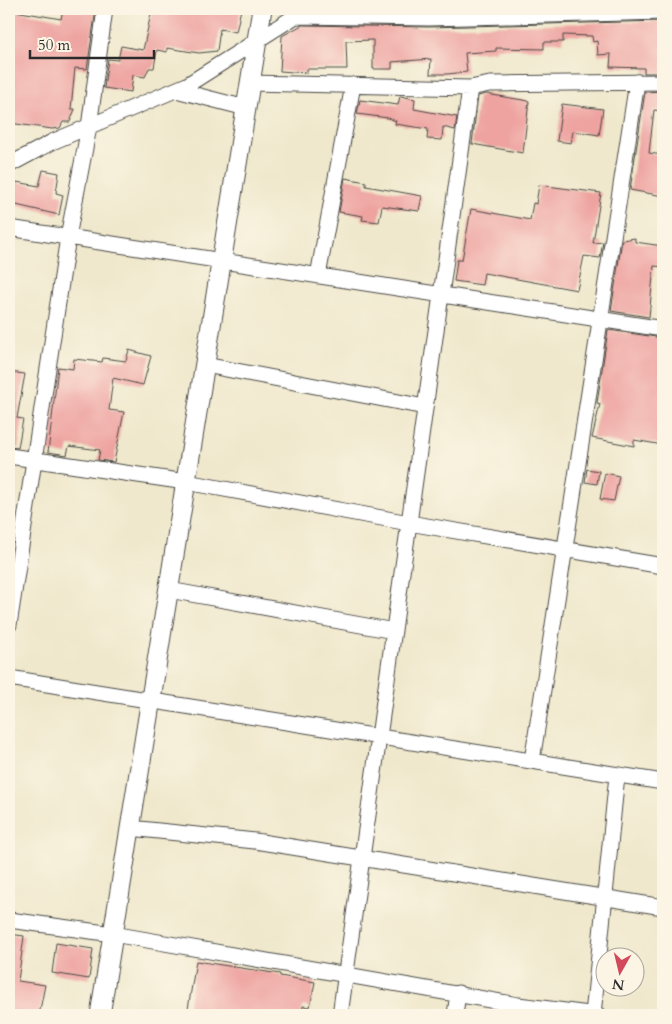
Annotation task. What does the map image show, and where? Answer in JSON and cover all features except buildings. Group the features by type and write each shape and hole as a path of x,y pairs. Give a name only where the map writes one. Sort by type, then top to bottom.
{"street":[{"path":"9,625 68,237 89,127 105,9"},
{"path":"100,1015 262,9"},
{"path":"9,165 52,142 176,90 302,12 429,18 663,12"},
{"path":"532,761 637,82"},
{"path":"250,84 470,88 490,84 663,82"},
{"path":"318,276 353,85"},
{"path":"340,1015 470,88"},
{"path":"176,90 246,108"},
{"path":"9,228 663,329"},
{"path":"205,365 425,407"},
{"path":"9,456 186,482 409,523 663,566"},
{"path":"168,590 394,631"},
{"path":"9,678 663,782"},
{"path":"593,1015 617,775"},
{"path":"130,828 255,841 663,907"},
{"path":"9,920 113,934 518,1005 597,1015"},
{"path":"455,1015 458,993"}]}
